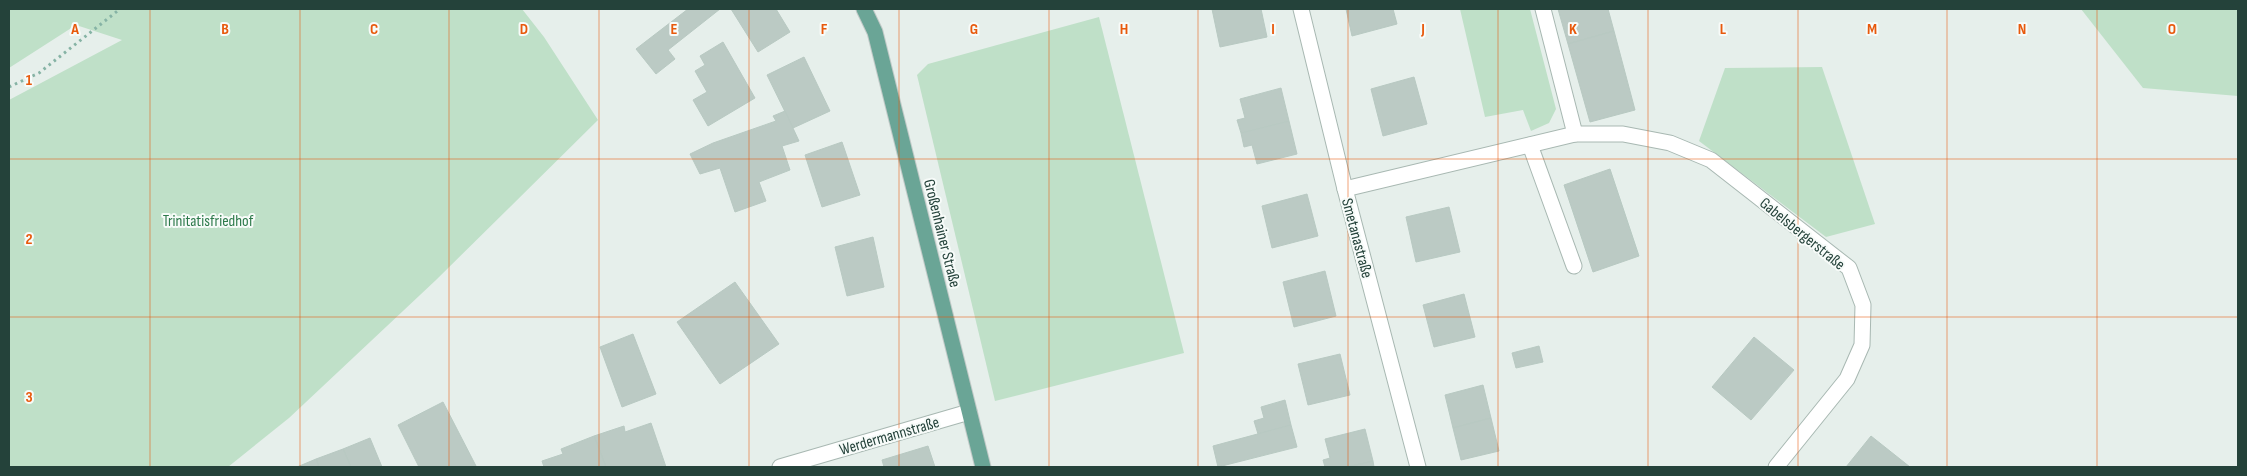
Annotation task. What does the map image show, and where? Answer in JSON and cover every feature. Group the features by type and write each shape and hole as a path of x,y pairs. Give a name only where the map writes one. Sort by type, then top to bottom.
{"main road":[{"name":"Großenhainer Straße","path":"864,9 875,32 983,467"}],"street":[{"name":"Smetanastraße","path":"1301,9 1345,189 1418,467"},
{"path":"1543,9 1575,134"},
{"name":"Gabelsbergerstraße","path":"1345,189 1575,134 1623,134 1670,143 1711,160 1849,268 1863,305 1862,345 1847,379 1776,467"},
{"path":"1530,145 1574,266"},
{"name":"Werdermannstraße","path":"780,467 969,412"}],"path":[{"path":"9,87 39,73 120,9"}],"green space":[{"name":"Trinitatisfriedhof","path":"9,9 522,9 544,37 598,120 436,280 289,418 228,467 9,467 9,100 122,40 76,25 9,68"},
{"path":"1460,9 1530,9 1556,109 1549,123 1531,131 1523,110 1485,117"},
{"path":"2081,9 2238,9 2238,96 2143,88"},
{"path":"1099,17 1184,353 995,401 917,75 928,64"},
{"path":"1822,67 1875,224 1826,237 1699,141 1725,68"}],"building":[{"path":"688,9 720,9 668,50 675,59 656,74 636,49"},
{"path":"731,9 776,9 790,32 758,52"},
{"path":"1212,9 1261,9 1267,37 1220,47"},
{"path":"1346,9 1393,9 1397,24 1352,36"},
{"path":"1558,9 1608,9 1614,31 1568,44"},
{"path":"1614,31 1635,110 1590,122 1568,44"},
{"path":"723,42 755,98 708,126 693,100 707,92 695,71 705,65 700,56"},
{"path":"804,57 830,111 793,128 767,75"},
{"path":"1414,77 1427,124 1383,136 1371,89"},
{"path":"1281,88 1289,121 1241,133 1237,120 1245,118 1240,99"},
{"path":"785,111 799,141 782,146 790,170 759,182 766,201 735,212 720,168 700,174 690,154 713,143 776,121 773,116"},
{"path":"1289,121 1297,154 1257,164 1252,145 1244,147 1241,133"},
{"path":"842,142 860,195 822,207 805,155"},
{"path":"1610,169 1639,256 1593,272 1564,185"},
{"path":"1307,194 1318,236 1272,248 1262,206"},
{"path":"1449,207 1460,252 1416,262 1406,217"},
{"path":"873,237 884,287 847,296 835,247"},
{"path":"1325,271 1336,316 1294,327 1283,282"},
{"path":"735,282 779,344 720,384 677,322"},
{"path":"1464,294 1475,337 1434,347 1423,305"},
{"path":"633,334 656,394 622,407 600,347"},
{"path":"1754,337 1794,370 1751,420 1712,387"},
{"path":"1539,346 1543,362 1516,368 1512,353"},
{"path":"1340,354 1350,395 1308,405 1298,364"},
{"path":"1483,385 1491,418 1453,428 1445,395"},
{"path":"1285,400 1291,425 1258,434 1254,421 1264,418 1261,407"},
{"path":"443,402 476,466 419,467 398,425"},
{"path":"1491,418 1499,451 1461,460 1453,428"},
{"path":"651,423 666,467 606,467 594,436 624,426 625,432"},
{"path":"1291,425 1297,447 1218,467 1213,446"},
{"path":"1365,429 1373,461 1348,467 1325,467 1323,460 1330,458 1325,439"},
{"path":"594,436 606,467 544,467 542,461 563,454 561,449"},
{"path":"1871,436 1910,467 1846,467"},
{"path":"370,438 382,467 351,467 343,449"},
{"path":"928,446 935,467 884,467 882,460"},
{"path":"343,449 351,467 319,467 316,459"},
{"path":"316,459 319,467 297,467"},
{"path":"1373,461 1374,467 1348,467"}]}
